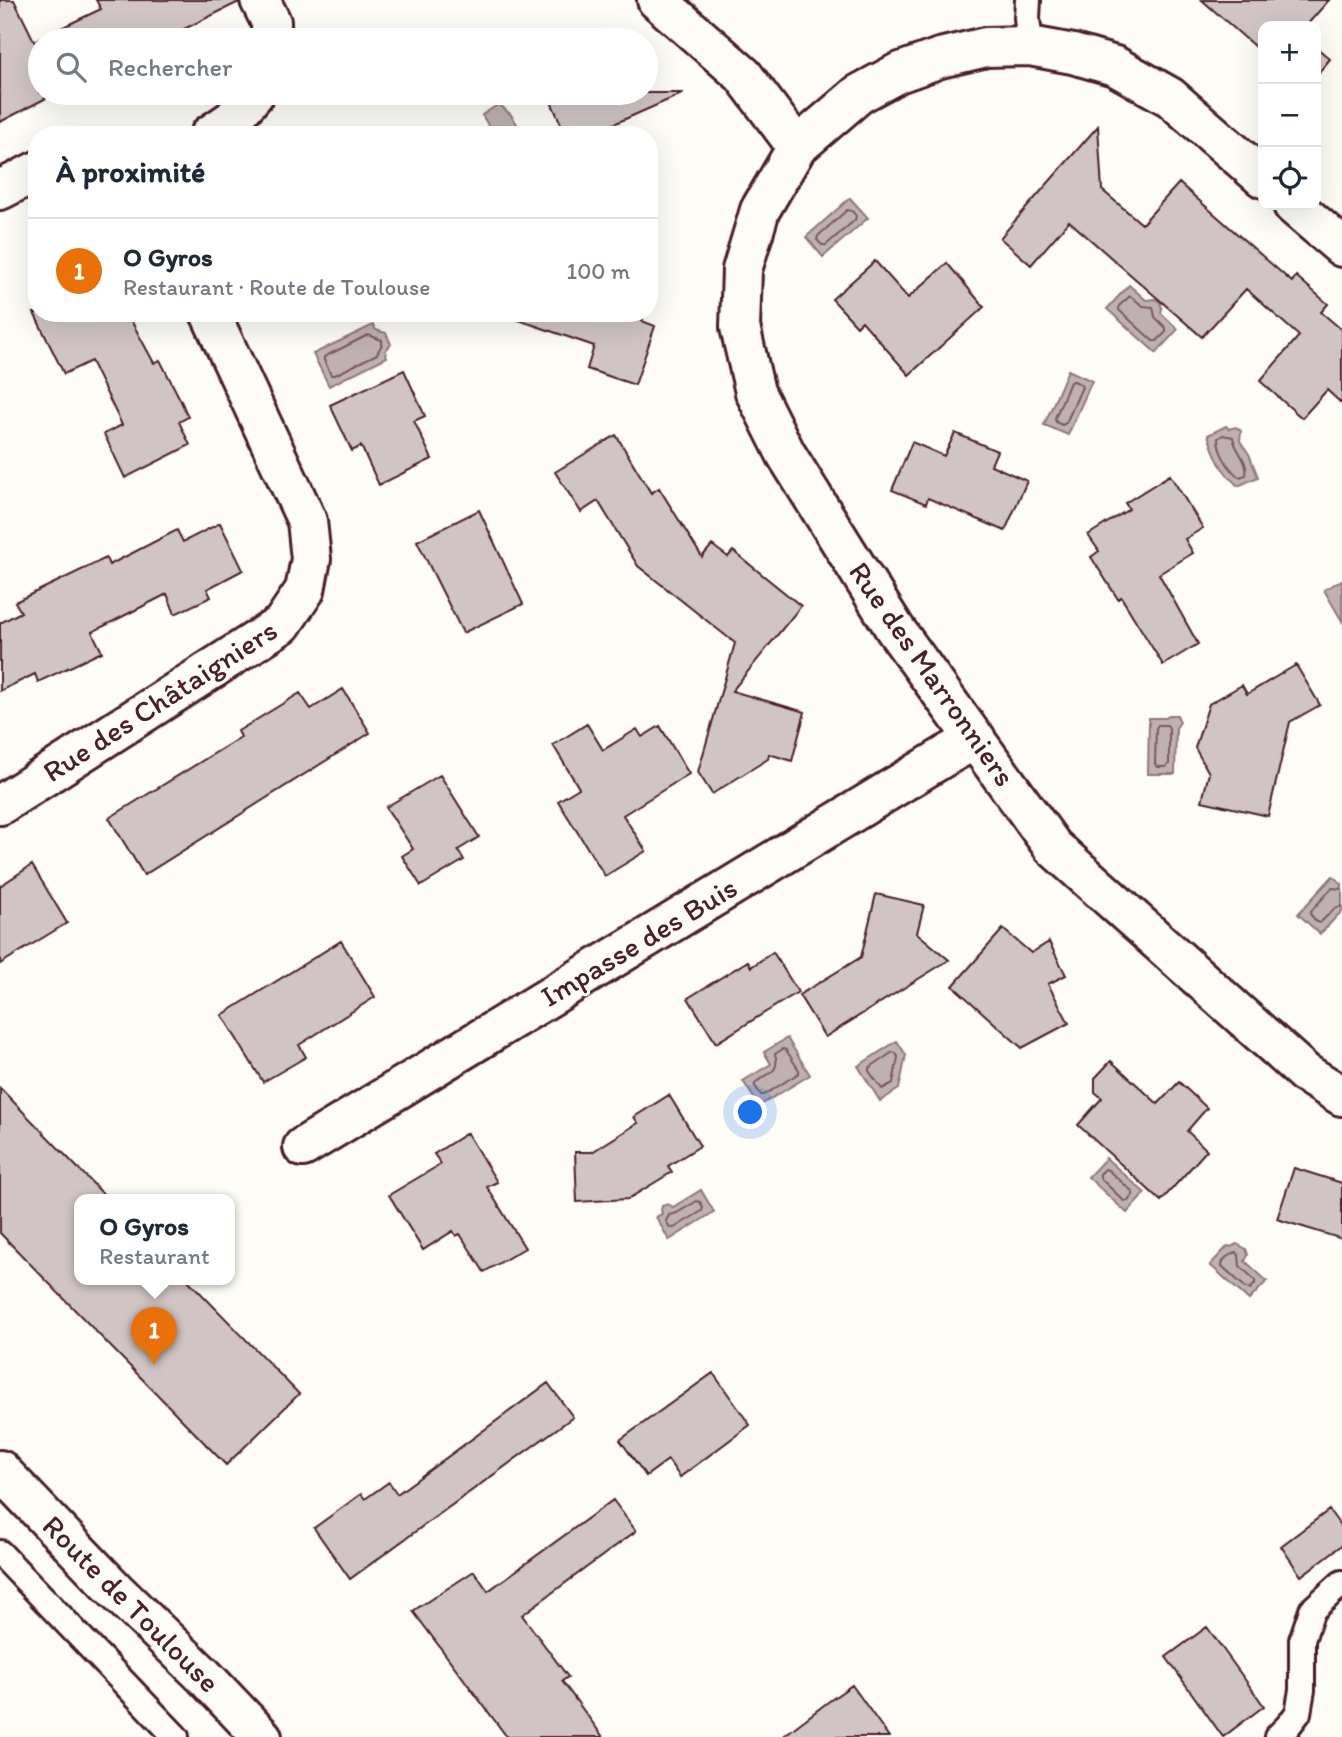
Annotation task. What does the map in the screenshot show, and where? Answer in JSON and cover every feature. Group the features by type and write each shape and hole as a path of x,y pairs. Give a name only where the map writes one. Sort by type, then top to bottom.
{"street":[{"path":"260,0 271,22 271,28"},
{"path":"657,0 743,75 797,146"},
{"name":"Rue des Marronniers","path":"1258,174 1170,97 1115,66 1030,46 986,47 940,58 898,73 859,94 797,146 760,210 742,270 740,327 755,392 786,454 895,629 1053,846 1305,1073 1342,1096"},
{"path":"223,126 245,105"},
{"path":"0,190 28,176"},
{"path":"1299,210 1342,247"},
{"name":"Rue des Châtaigniers","path":"0,804 282,624 305,590 311,559 307,521 214,322"},
{"name":"Impasse des Buis","path":"303,1147 976,739"},
{"name":"Route de Toulouse","path":"0,1470 262,1737"}],"lane":[{"path":"1028,0 1030,46"},
{"path":"0,1553 176,1737"},
{"path":"1277,1737 1298,1713 1302,1690 1302,1640 1312,1610 1342,1583"}],"water":[{"path":"500,105 518,126 489,126 482,115"},
{"path":"850,198 868,218 823,257 806,237"},
{"path":"1129,285 1146,300 1155,299 1160,302 1161,313 1178,329 1156,353 1107,309"},
{"path":"373,325 376,330 386,333 391,344 385,351 387,357 329,386 313,354"},
{"path":"1068,370 1092,381 1068,435 1044,425"},
{"path":"1226,426 1229,429 1236,427 1241,431 1240,441 1249,454 1258,477 1238,486 1219,463 1208,435"},
{"path":"1342,580 1342,621 1324,590"},
{"path":"1169,715 1177,715 1180,722 1176,728 1175,774 1148,774 1149,718 1166,718"},
{"path":"1333,876 1342,884 1342,911 1320,934 1298,914"},
{"path":"787,1038 810,1075 759,1106 743,1081 771,1064 764,1052"},
{"path":"897,1041 906,1055 899,1089 880,1101 858,1066"},
{"path":"1106,1158 1145,1193 1127,1213 1088,1177"},
{"path":"701,1190 714,1212 669,1240 656,1217 662,1214 662,1206 668,1204 673,1207"},
{"path":"1237,1244 1246,1249 1248,1255 1245,1261 1267,1281 1249,1300 1210,1265 1228,1246"}],"building":[{"path":"0,0 14,0 28,29 28,105 33,105 0,122"},
{"path":"96,0 239,2 186,28 61,28 101,9"},
{"path":"1202,0 1329,0 1310,21 1258,21 1258,50"},
{"path":"1321,51 1330,59 1321,70"},
{"path":"658,93 684,93 658,104"},
{"path":"552,105 657,105 609,126 562,126"},
{"path":"1098,126 1102,190 1142,224 1179,183 1292,282 1296,276 1328,304 1321,312 1342,330 1342,404 1327,390 1302,418 1260,381 1299,336 1246,289 1202,337 1069,221 1031,265 1000,238"},
{"path":"875,261 908,298 947,263 984,307 909,375 862,321 857,326 832,299"},
{"path":"38,322 132,322 154,363 160,360 181,401 188,417 179,422 190,445 125,478 104,434 122,425 91,361 64,374"},
{"path":"525,322 645,322 655,326 635,385 587,369 594,346"},
{"path":"404,370 425,416 414,421 432,459 379,485 361,446 352,451 330,405"},
{"path":"955,433 997,451 991,465 1027,481 1005,531 928,498 926,504 892,490 912,442 944,456"},
{"path":"616,435 651,493 659,488 702,557 712,545 728,557 733,551 801,606 732,691 805,712 792,761 769,754 768,759 712,794 698,772 735,643 638,566 598,501 581,512 555,472"},
{"path":"1170,475 1203,528 1185,539 1193,553 1159,574 1198,644 1163,665 1121,597 1118,599 1091,557 1099,551 1088,535 1129,509 1125,503"},
{"path":"479,510 523,604 463,633 417,541"},
{"path":"220,523 243,570 207,589 211,597 175,614 167,594 92,632 102,652 38,682 35,674 0,691 0,623 21,612 15,602 106,558 109,565 177,530 183,542"},
{"path":"1296,665 1320,705 1290,722 1268,816 1202,801 1209,773 1195,748 1209,704 1242,685 1247,694"},
{"path":"343,689 370,733 144,875 109,818 241,737 238,731 300,693 311,709"},
{"path":"587,724 603,750 637,729 642,737 660,726 689,774 623,815 646,851 605,876 558,801 579,788 553,745"},
{"path":"440,775 479,837 458,850 464,860 421,886 402,856 413,849 386,807"},
{"path":"32,865 67,923 0,964 0,886"},
{"path":"876,894 924,905 917,933 949,960 825,1037 799,995 861,957"},
{"path":"1003,929 1031,953 1049,942 1066,975 1048,984 1069,1023 1022,1048 953,986"},
{"path":"341,941 375,997 299,1045 306,1057 263,1082 222,1015"},
{"path":"773,952 798,992 716,1043 688,998 748,961 751,967"},
{"path":"1111,1061 1158,1104 1179,1082 1207,1108 1187,1131 1207,1150 1161,1201 1078,1125 1102,1098 1095,1092 1095,1078"},
{"path":"0,1088 103,1194 74,1194 74,1285 193,1285 299,1394 226,1465 0,1233"},
{"path":"669,1095 700,1146 668,1166 672,1172 628,1199 577,1202 575,1152 592,1152 638,1123 634,1117"},
{"path":"467,1133 497,1182 487,1187 525,1248 484,1272 460,1234 456,1236 453,1231 423,1250 389,1195 441,1164 434,1154"},
{"path":"1294,1168 1342,1183 1342,1239 1277,1219"},
{"path":"713,1373 750,1425 680,1477 668,1460 646,1476 620,1440"},
{"path":"548,1383 573,1417 350,1579 314,1528 361,1494 365,1499 389,1482 397,1494"},
{"path":"613,1500 636,1531 522,1615 568,1677 562,1681 603,1737 507,1737 413,1611 474,1571 488,1591"},
{"path":"1329,1510 1342,1528 1342,1545 1301,1576 1281,1546"},
{"path":"1207,1627 1264,1706 1223,1737 1166,1657"},
{"path":"852,1685 889,1737 782,1737 828,1702"}],"place":[{"name":"O Gyros","path":"154,1365"}]}
